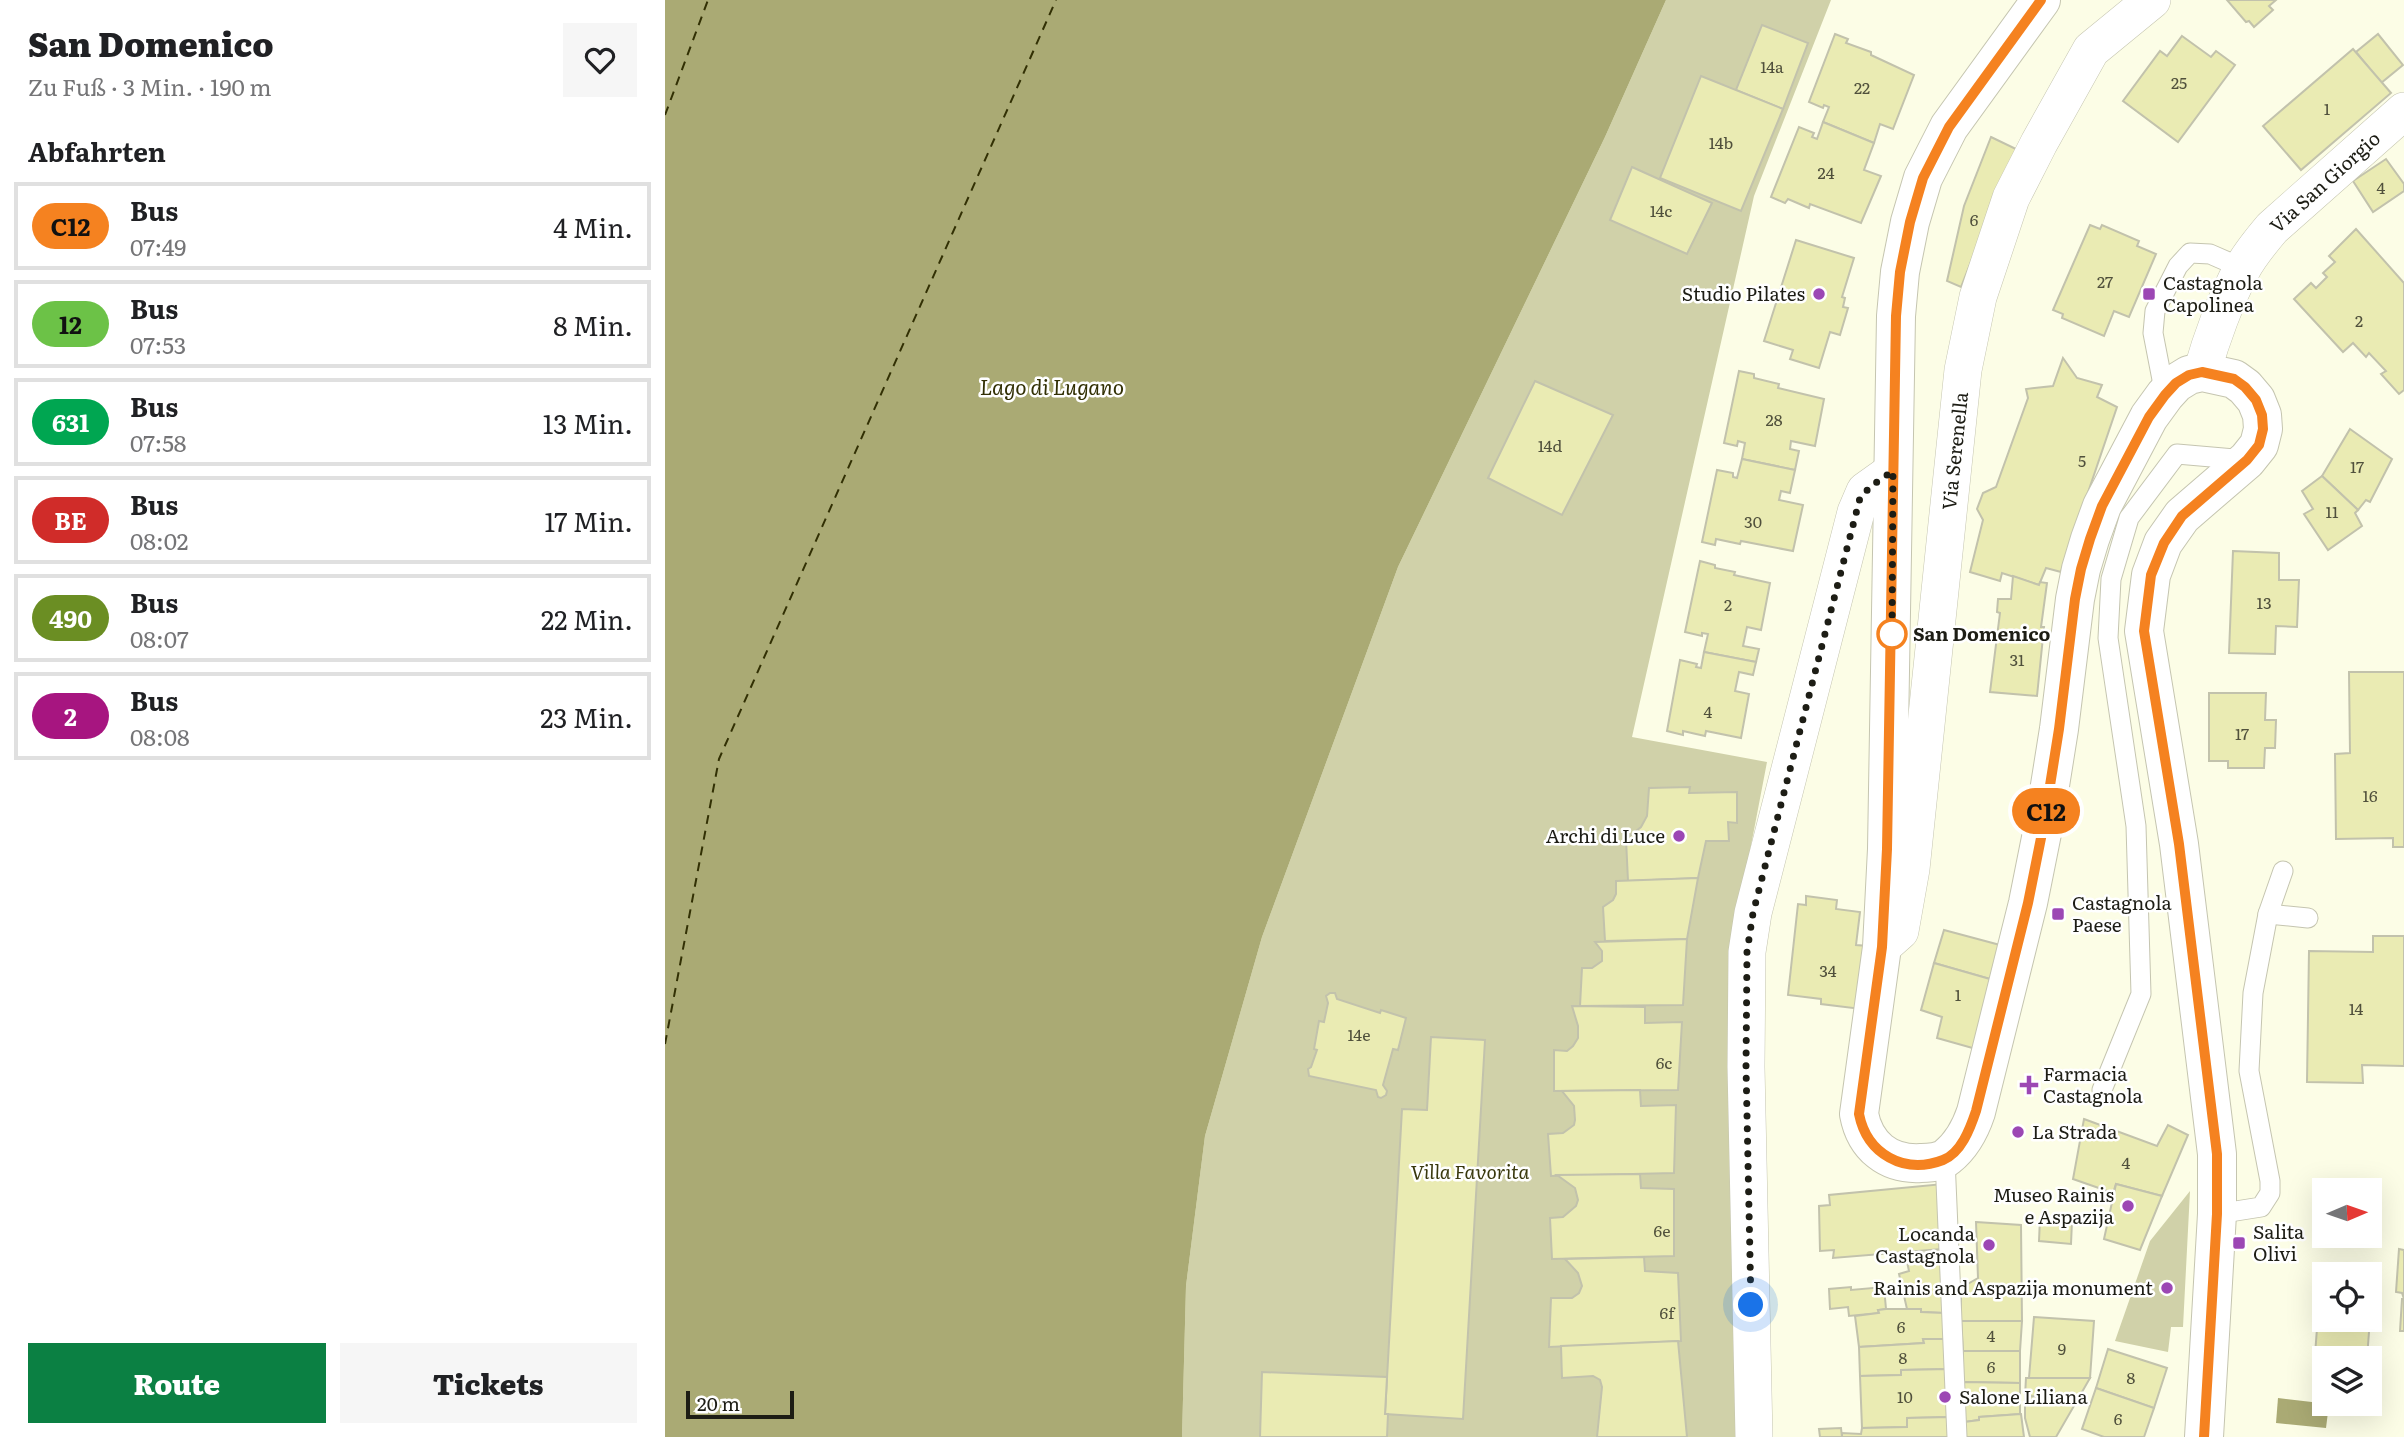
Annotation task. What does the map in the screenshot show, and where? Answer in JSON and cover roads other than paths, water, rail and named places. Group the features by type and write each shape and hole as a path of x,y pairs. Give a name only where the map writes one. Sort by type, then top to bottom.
{"main road":[{"path":"2041,0 1949,127 1923,178 1910,222 1900,272 1896,316 1888,822 1882,947 1860,1098 1861,1126 1876,1150 1888,1157 1915,1164 1945,1159 1965,1138 1971,1125 2028,903 2057,743 2081,569 2102,506 2149,417 2176,383 2189,375 2202,372 2234,379 2256,400 2262,415 2263,429 2259,445 2247,460 2182,516 2164,543 2151,575 2144,631 2179,844 2217,1154 2217,1214 2204,1437"}],"street":[{"name":"Via Serenella","path":"1882,947 1900,931 1912,869 1963,370 1978,297 2011,198 2091,50 2152,0"},
{"name":"Via San Giorgio","path":"2202,372 2242,268 2272,229 2404,111"},
{"path":"1754,1437 1746,1067 1747,952 1753,913 1856,512 1865,491 1893,471"}],"lane":[{"path":"2165,395 2153,333 2155,311 2178,266 2190,253 2210,254 2242,268"},
{"path":"2102,1090 2141,994 2136,826 2108,638 2112,579 2129,518 2176,454 2247,460"},
{"path":"2217,1214 2262,1207 2270,1194 2270,1181 2249,1071 2253,993 2268,914 2283,871"},
{"path":"2268,914 2308,918"},
{"path":"1945,1159 1957,1437"}],"water":[{"name":"Lago di Lugano","path":"665,0 1666,0 1605,137 1398,567 1262,937 1205,1136 1186,1286 1182,1437 665,1437"},
{"path":"2278,1398 2312,1402 2312,1416 2328,1416 2326,1428 2276,1423"}],"place":[{"name":"Studio Pilates","path":"1819,294"},
{"name":"Castagnola Capolinea","path":"2149,294"},
{"name":"San Domenico","path":"1892,634"},
{"name":"Archi di Luce","path":"1679,836"},
{"name":"Castagnola Paese","path":"2058,914"},
{"name":"Farmacia Castagnola","path":"2029,1085"},
{"name":"La Strada","path":"2018,1132"},
{"name":"Museo Rainis e Aspazija","path":"2128,1206"},
{"name":"Salita Olivi","path":"2239,1243"},
{"name":"Locanda Castagnola","path":"1989,1245"},
{"name":"Rainis and Aspazija monument","path":"2167,1288"},
{"name":"Salone Liliana","path":"1945,1397"}],"park label":[{"name":"Villa Favorita","path":"1470,1172"}]}
